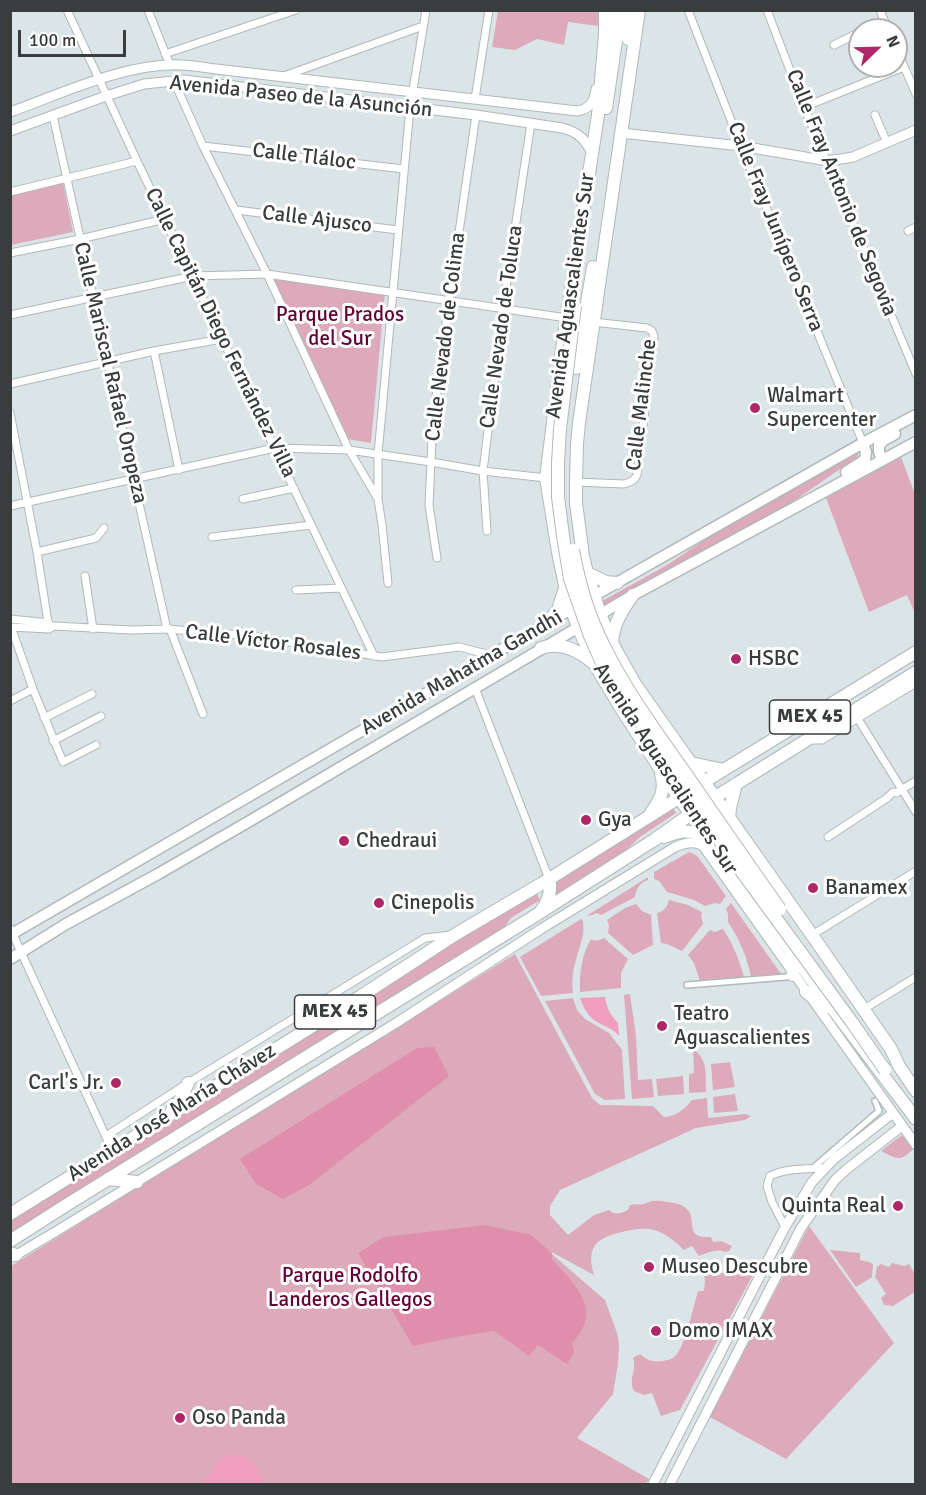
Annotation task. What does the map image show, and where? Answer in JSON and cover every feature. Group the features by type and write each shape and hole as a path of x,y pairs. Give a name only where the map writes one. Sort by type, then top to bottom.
{"main road":[{"name":"Avenida Aguascalientes Sur","path":"627,10 629,30 596,249 578,350 566,442 566,509 579,575 603,644 620,676 762,884 885,1054 899,1066"},
{"path":"629,30 632,10"},
{"name":"Avenida Aguascalientes Sur","path":"639,10 579,423 576,503 582,556 600,614 612,643 635,684 864,1009 914,1086"},
{"name":"Avenida Aguascalientes Sur","path":"609,11 598,115 567,318 546,478 562,578 571,609 595,666 690,814 709,848 741,884 915,1118"},
{"name":"Avenida Aguascalientes Sur","path":"609,11 617,34 597,177 572,327 559,442 559,503 570,579 581,614 602,663 623,698 731,857 851,1021 915,1118"},
{"path":"882,460 879,445 910,426 915,416"},
{"name":"Avenida Mahatma Gandhi","path":"11,932 571,609 590,584 617,583 863,443 915,416"},
{"name":"Avenida Mahatma Gandhi","path":"10,958 633,595 915,442"},
{"path":"820,493 842,474 865,460 866,452 863,443"},
{"path":"546,624 561,604 564,591 562,578"},
{"path":"566,591 573,596 581,595 590,584 617,583"},
{"path":"612,643 614,628 620,612 633,595"},
{"path":"541,648 552,645 571,649 584,656 595,666"},
{"name":"Avenida José María Chávez","path":"10,1214 361,996 456,934 549,879 915,652"},
{"path":"604,680 605,670 610,666 618,664 626,669"},
{"name":"Avenida José María Chávez","path":"10,1241 504,935 654,840 715,797 915,672"},
{"path":"691,763 724,770"},
{"path":"648,817 663,790 664,782 659,767"},
{"path":"729,818 736,784"},
{"path":"654,840 687,831 701,835 709,848"},
{"path":"741,884 743,876 753,869 764,872 773,879"},
{"path":"537,914 549,899 549,879"},
{"path":"790,976 792,953"},
{"path":"806,992 836,1013"},
{"path":"165,1118 180,1101 188,1083"},
{"path":"108,1179 138,1182"}],"street":[{"name":"Calle Capitán Diego Fernández Villa","path":"67,10 374,656"},
{"path":"148,10 170,65"},
{"path":"165,54 296,10"},
{"path":"388,583 378,498 378,454 410,108 426,10"},
{"path":"475,99 489,10"},
{"name":"Calle Fray Junípero Serra","path":"688,10 741,146 863,443"},
{"name":"Calle Fray Antonio de Segovia","path":"767,10 804,107 915,374"},
{"path":"280,77 423,26"},
{"path":"834,45 848,38"},
{"name":"Avenida Paseo de la Asunción","path":"10,112 99,80 127,72 170,65 577,111 584,110 591,105 603,55"},
{"path":"908,77 915,94"},
{"path":"804,107 876,78"},
{"name":"Avenida Paseo de la Asunción","path":"10,131 144,84 184,80 476,115 562,128"},
{"path":"174,81 349,450 378,498"},
{"path":"562,110 565,113 562,128 579,135 585,140 592,153"},
{"name":"Calle Nevado de Colima","path":"437,558 429,505 434,418 476,115"},
{"path":"875,115 887,143"},
{"name":"Calle Mariscal Rafael Oropeza","path":"53,116 168,629 203,714"},
{"name":"Calle Nevado de Toluca","path":"487,531 483,471 503,308 531,123"},
{"path":"621,133 741,146 828,161 853,157 915,130"},
{"name":"Calle Tláloc","path":"203,146 404,169"},
{"path":"10,192 137,161"},
{"name":"Calle Ajusco","path":"236,210 398,230"},
{"path":"10,254 165,219"},
{"path":"10,315 193,276 267,274 567,318"},
{"name":"Calle Malinche","path":"576,482 624,484 635,479 654,336 647,328 593,322"},
{"path":"10,384 153,351 222,339"},
{"path":"153,351 179,470"},
{"path":"10,413 13,444 27,502 50,626"},
{"path":"10,506 275,448 349,450 483,471 546,478"},
{"path":"243,499 294,488"},
{"path":"212,537 311,525"},
{"path":"37,552 96,538 104,528"},
{"path":"86,576 93,629"},
{"path":"296,590 341,588"},
{"name":"Calle Víctor Rosales","path":"10,619 50,626"},
{"path":"10,627 63,762 96,745"},
{"name":"Calle Víctor Rosales","path":"10,627 168,629 251,636 382,657 459,648 491,655"},
{"name":"Avenida José María Chávez","path":"808,739 822,741 915,683"},
{"path":"475,688 549,879"},
{"path":"10,701 33,689"},
{"path":"44,718 92,694"},
{"path":"53,741 101,716"},
{"path":"858,719 899,791 915,812"},
{"path":"828,837 887,798 889,794 915,781"},
{"name":"Avenida José María Chávez","path":"12,1255 138,1182 396,1023 541,929 681,844 694,842 709,848"},
{"name":"Avenida Aguascalientes Sur","path":"709,848 790,976 806,992 915,1145"},
{"path":"812,935 915,871"},
{"path":"537,914 541,929"},
{"path":"11,932 112,1150"},
{"path":"106,1136 425,938 456,934"},
{"path":"504,935 514,947"},
{"path":"687,985 790,976"},
{"path":"864,1009 915,977"},
{"path":"813,1168 879,1111 875,1101"},
{"path":"653,1485 785,1227 812,1182 824,1168 892,1113"},
{"path":"670,1485 801,1228 835,1180 902,1126"},
{"path":"785,1227 772,1202 767,1186 770,1176 789,1170 824,1168"},
{"path":"676,1441 688,1449"}],"green space":[{"path":"498,11 598,11 598,26 568,22 564,45 537,39 515,50 492,47"},
{"path":"63,183 73,232 11,245 10,195"},
{"name":"Parque Prados del Sur","path":"271,275 385,292 371,443 347,439"},
{"path":"858,452 856,458 794,501 733,537 603,607 604,600 667,565 718,531"},
{"path":"901,457 915,494 915,613 907,595 869,612 826,498"},
{"path":"672,806 676,813 640,837 608,867 555,901 554,878"},
{"path":"689,852 698,857 726,896 720,904 705,906 694,900 667,892 659,881 654,879 654,872"},
{"path":"648,877 648,880 639,886 635,897 601,915 597,913 588,915"},
{"path":"536,892 540,900 511,918 498,936 11,1238 11,1217"},
{"path":"669,900 702,912 703,924 682,951 661,943 657,913 665,909"},
{"path":"731,903 781,974 751,976 742,948 728,922 726,909"},
{"path":"636,904 642,911 651,915 653,945 633,955 608,933 607,920 625,908"},
{"path":"581,919 583,933 574,971 573,993 541,996 520,957"},
{"path":"723,929 730,940 744,977 700,981 694,963 688,955 710,930 714,932"},
{"path":"604,938 628,959 621,973 621,988 580,992 585,951 591,939 596,941"},
{"name":"Parque Rodolfo Landeros Gallegos","path":"515,954 592,1098 600,1105 653,1106 664,1117 680,1112 692,1100 707,1098 708,1118 745,1114 751,1116 745,1120 696,1128 560,1190 550,1206 550,1215 568,1235 594,1215 609,1210 620,1213 628,1210 630,1205 652,1201 675,1203 687,1209 696,1234 701,1237 711,1237 713,1242 721,1241 732,1246 729,1251 709,1252 699,1256 692,1246 684,1250 672,1239 654,1230 626,1231 608,1236 596,1244 591,1256 594,1275 546,1249 605,1300 619,1344 613,1394 577,1438 649,1479 646,1484 11,1484 11,1266"},
{"path":"630,994 636,1036 638,1080 652,1079 654,1097 632,1099 624,995"},
{"path":"573,998 577,1010 585,1019 609,1033 622,1050 625,1099 605,1100 595,1094 545,1001"},
{"path":"693,1048 704,1063 706,1092 689,1093 689,1074 694,1073"},
{"path":"730,1062 735,1087 713,1090 711,1064"},
{"path":"683,1076 684,1094 658,1096 656,1079"},
{"path":"735,1094 738,1111 714,1113 713,1097"},
{"path":"902,1135 913,1149 909,1153 898,1158 881,1151"},
{"path":"809,1226 894,1343 786,1459 710,1417"},
{"path":"830,1250 860,1253 860,1260 873,1264 872,1277 856,1287"},
{"path":"892,1263 904,1266 909,1264 915,1274 915,1292 893,1306 884,1305 881,1298 886,1294 875,1277 877,1267 881,1264 889,1267"},
{"path":"729,1267 741,1273 750,1269 755,1271 680,1410 661,1416 652,1393 644,1395 634,1391 632,1386 633,1358 640,1354 649,1360 657,1361 675,1356 686,1333 698,1291 704,1291 704,1273 712,1271 722,1273"}],"shaded area":[{"path":"605,997 609,1011 618,1023 619,1036 592,1018 580,998"},
{"path":"434,1047 449,1076 309,1185 283,1199 256,1184 240,1159 417,1048"},
{"path":"485,1225 531,1235 552,1253 552,1259 578,1290 586,1308 586,1318 581,1331 572,1343 574,1352 567,1364 538,1345 529,1356 494,1331 413,1346 358,1253 384,1237"},
{"path":"238,1454 256,1465 262,1478 262,1484 201,1484 219,1461"}],"place":[{"name":"Walmart Supercenter","path":"755,408"},
{"name":"HSBC","path":"736,659"},
{"name":"Gya","path":"586,820"},
{"name":"Chedraui","path":"344,841"},
{"name":"Banamex","path":"813,888"},
{"name":"Cinepolis","path":"379,903"},
{"name":"Teatro Aguascalientes","path":"662,1026"},
{"name":"Carl's Jr.","path":"116,1083"},
{"name":"Quinta Real","path":"898,1206"},
{"name":"Museo Descubre","path":"649,1267"},
{"name":"Domo IMAX","path":"656,1331"},
{"name":"Oso Panda","path":"180,1418"}]}
